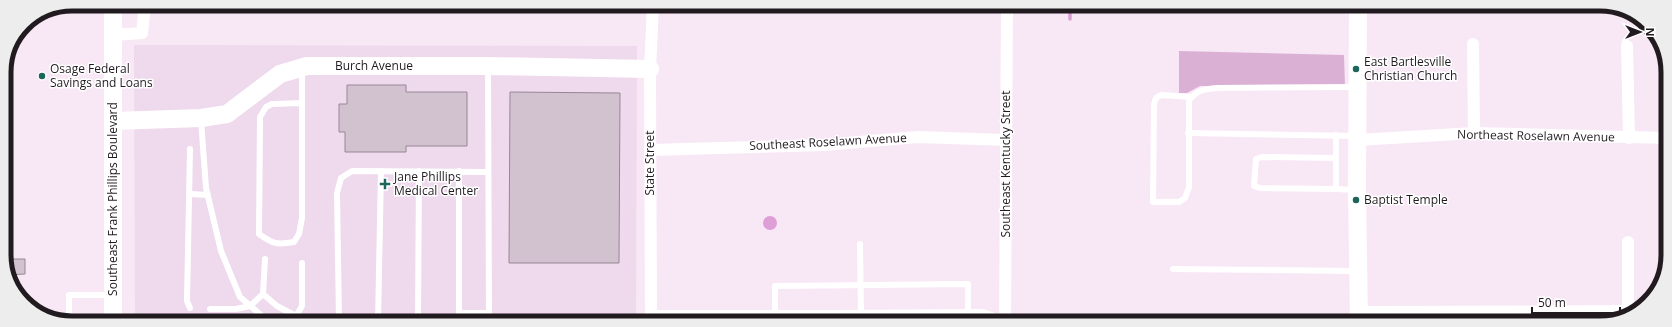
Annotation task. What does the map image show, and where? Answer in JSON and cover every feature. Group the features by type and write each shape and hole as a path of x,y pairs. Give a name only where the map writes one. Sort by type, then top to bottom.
{"street":[{"name":"Southeast Frank Phillips Boulevard","path":"113,11 113,316"},
{"path":"113,35 142,33 144,11"},
{"name":"State Street","path":"651,316 650,69 653,11"},
{"name":"Southeast Kentucky Street","path":"1005,316 1007,11"},
{"path":"1358,11 1359,316"},
{"path":"1473,44 1474,132"},
{"path":"1627,46 1629,138"},
{"name":"Burch Avenue","path":"113,121 201,118 227,114 280,74 307,66 488,66 650,69"},
{"name":"Northeast Roselawn Avenue","path":"1358,138 1474,132 1661,138"},
{"name":"Southeast Roselawn Avenue","path":"650,150 824,145 918,137 1006,140"},
{"path":"1628,242 1631,307"},
{"path":"1514,316 1622,311"},
{"path":"861,316 985,316"}],"lane":[{"path":"459,171 459,313 489,313 488,66"},
{"path":"302,68 302,103 302,218 299,234 294,242 282,244 273,243 259,234 260,117 266,107 272,104 302,103"},
{"path":"1192,97 1161,95 1156,98 1154,104 1153,202 1179,202 1185,198 1189,186 1189,100 1192,97 1195,92 1211,88 1358,87"},
{"path":"201,118 208,195 221,251 240,297 262,316"},
{"path":"1188,133 1336,135 1358,138"},
{"path":"1336,135 1336,189"},
{"path":"190,149 187,302 190,308"},
{"path":"1336,158 1262,157 1256,159 1254,186 1260,188 1358,190"},
{"path":"339,316 337,193 341,178 352,171 488,172"},
{"path":"378,316 381,171"},
{"path":"418,316 419,171"},
{"path":"190,194 208,195"},
{"path":"860,244 861,316"},
{"path":"210,309 236,309 250,306 263,294 265,259"},
{"path":"263,294 277,306 296,316 302,306 302,262"},
{"path":"1173,269 1359,271"},
{"path":"775,316 775,286 968,284 968,315"},
{"path":"69,316 69,295 113,295"}],"shaded area":[{"name":"Jane Phillips Medical Center","path":"134,45 637,46 636,316 135,316"},
{"path":"1179,51 1344,55 1345,87 1200,86 1187,93 1179,93"},
{"path":"770,216 775,218 777,223 775,228 770,230 765,228 763,223 765,218"}],"building":[{"path":"347,85 406,85 406,92 467,92 467,146 406,146 406,152 345,152 345,132 339,132 339,104 347,104"},
{"path":"510,92 620,93 619,263 509,263"},
{"path":"11,259 25,259 25,274 15,275"}],"waterway":[{"path":"1070,11 1070,19"}],"place":[{"name":"East Bartlesville Christian Church","path":"1356,69"},
{"name":"Osage Federal Savings and Loans","path":"42,76"},
{"name":"Jane Phillips Medical Center","path":"385,184"},
{"name":"Baptist Temple","path":"1356,200"}]}
